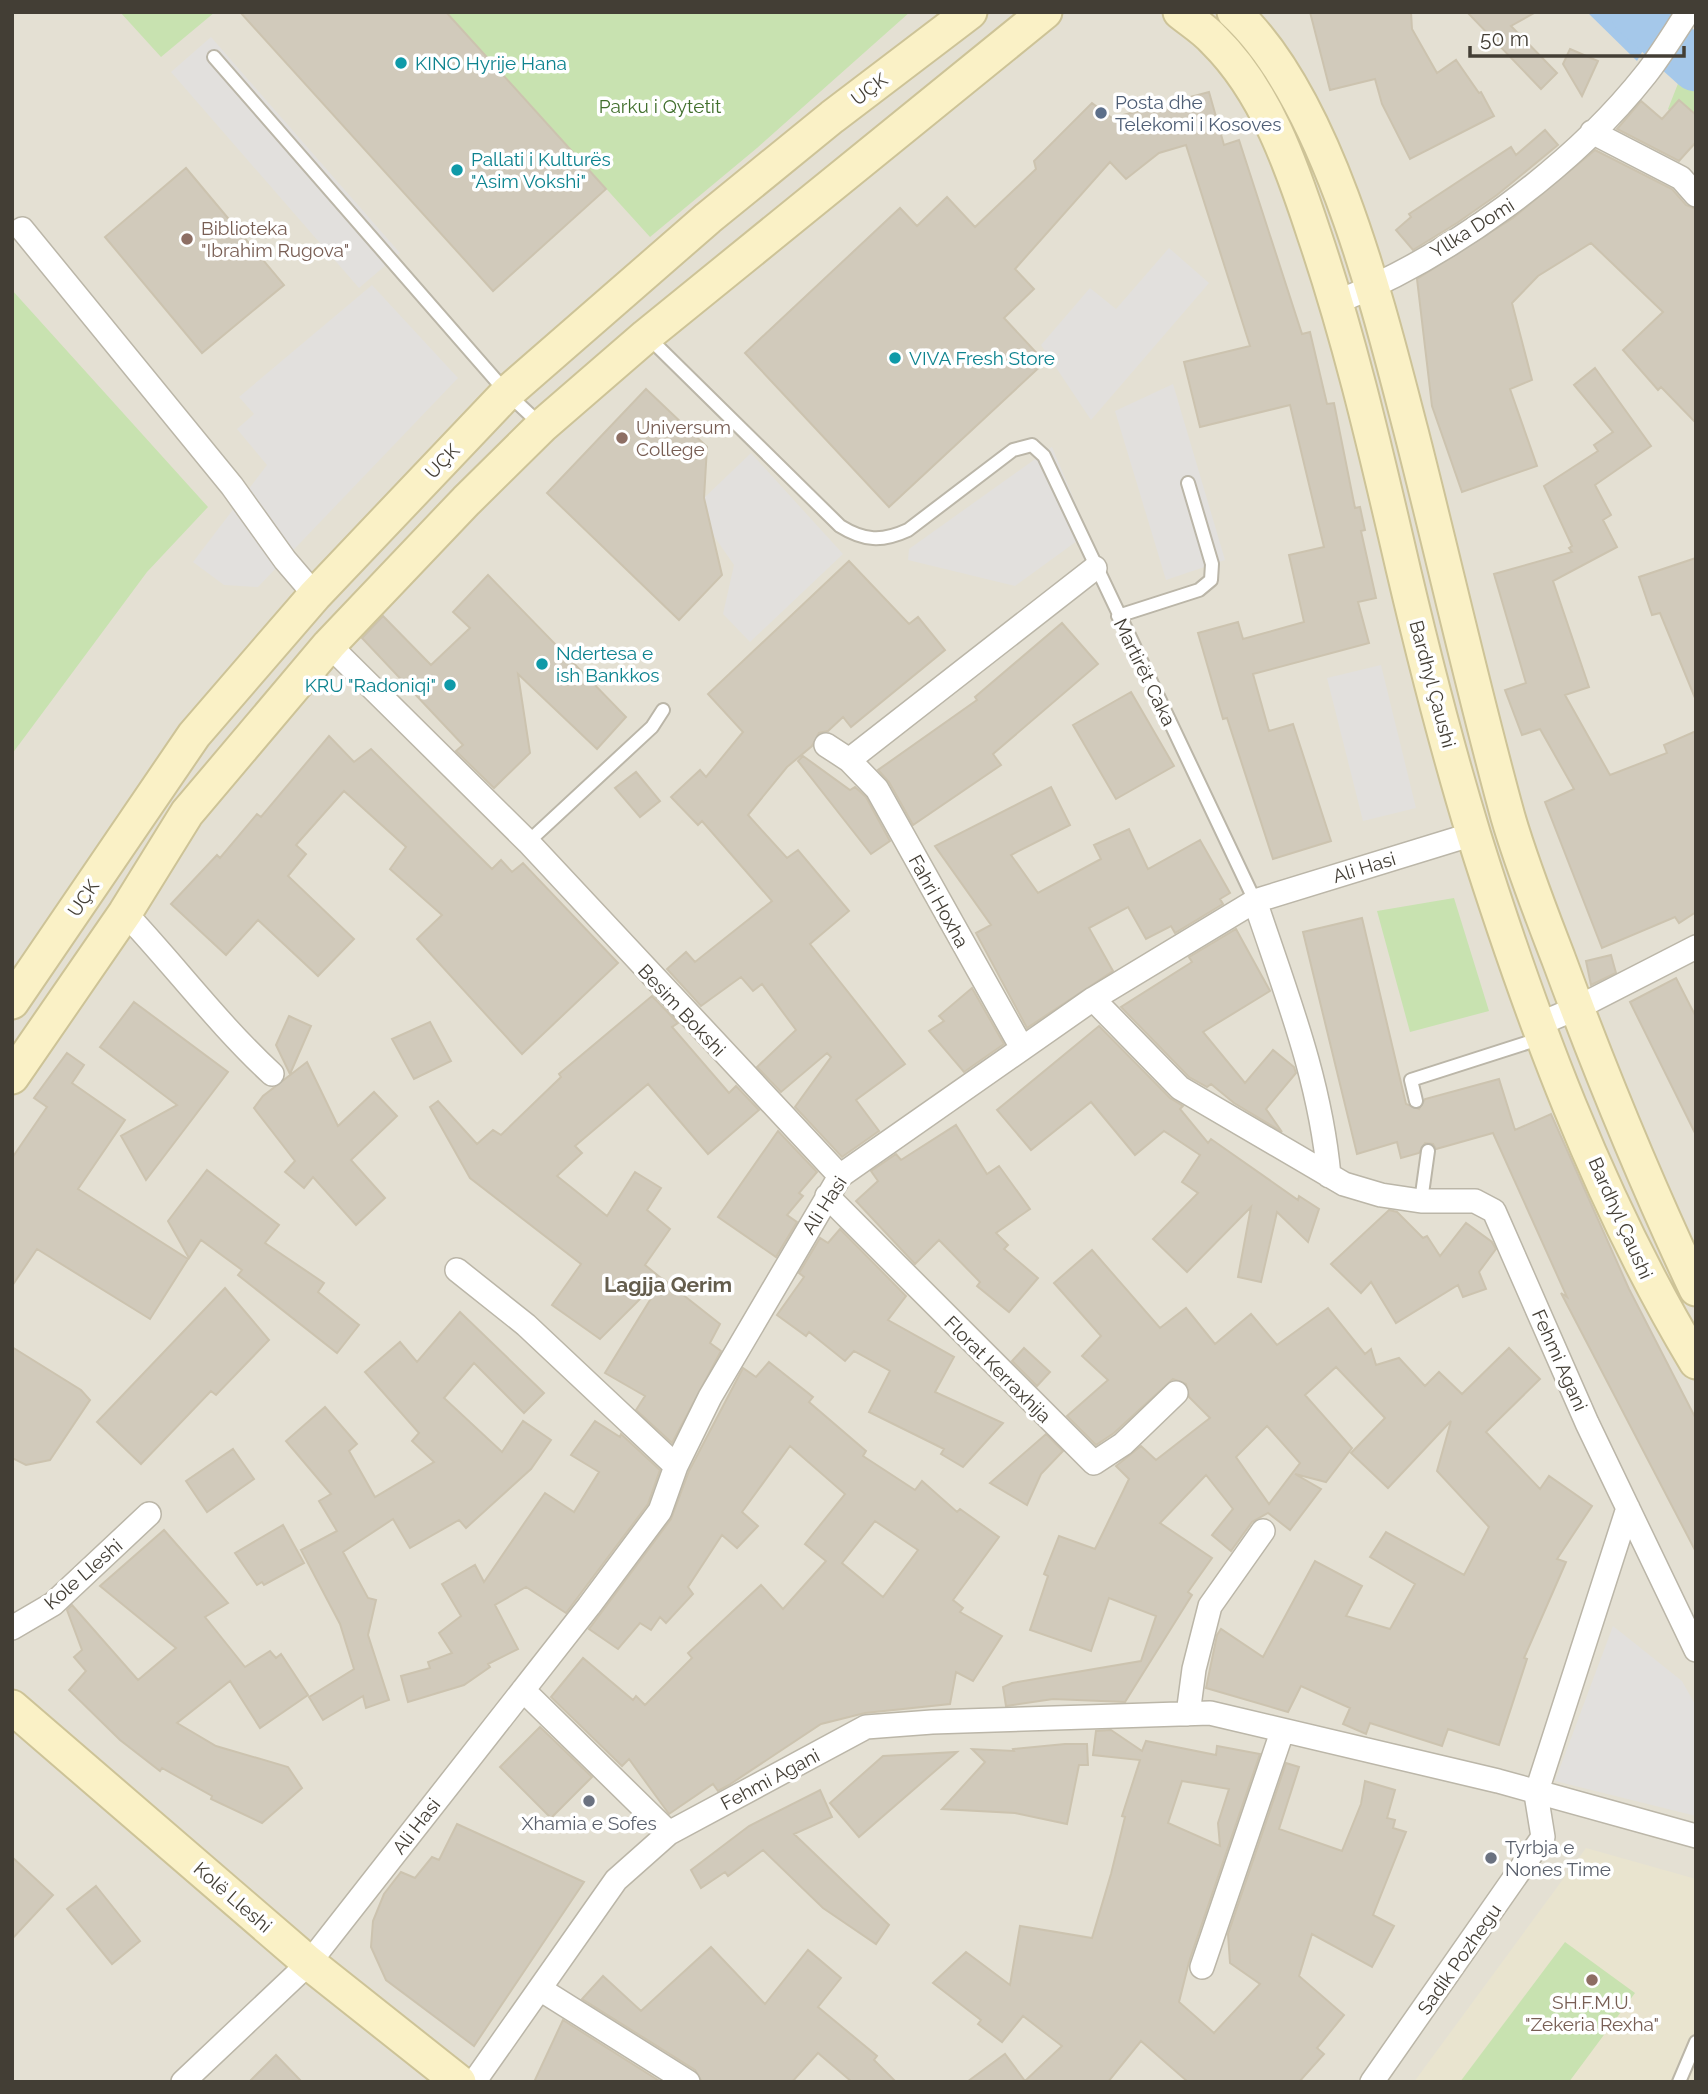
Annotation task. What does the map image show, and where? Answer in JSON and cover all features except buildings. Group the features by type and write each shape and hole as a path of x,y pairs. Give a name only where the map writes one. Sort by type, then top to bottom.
{"street":[{"path":"925,47 943,12"},
{"name":"UÇK","path":"12,1002 194,735 314,595 507,393 708,218 832,117 970,12"},
{"path":"12,1077 125,913 187,813 329,645 466,500 542,426 646,336 1045,12"},
{"name":"Bardhyl Çaushi","path":"1180,12 1215,40 1269,118 1297,182 1356,363 1413,611 1473,834 1540,1031 1618,1216 1658,1299 1696,1362"},
{"name":"Bardhyl Çaushi","path":"1234,12 1267,51 1293,90 1323,154 1373,288 1509,820 1577,1008 1660,1213 1696,1289"},
{"path":"1255,12 1267,51"},
{"name":"Yllka Domi","path":"1337,302 1373,288 1511,205 1592,132 1646,74 1688,12"},
{"path":"1592,132 1681,178 1696,195"},
{"path":"17,234 232,486 285,561 314,595"},
{"path":"849,760 1095,568"},
{"name":"Besim Bokshi","path":"329,645 528,842 839,1176"},
{"name":"Fahri Hoxha","path":"826,744 849,760 877,789 1022,1048"},
{"name":"Ali Hasi","path":"183,2082 309,1963 660,1511 676,1466 710,1397 839,1176 1093,999 1255,901 1473,834"},
{"path":"1255,901 1312,1069 1325,1133 1329,1176"},
{"path":"125,913 162,952 237,1041 272,1074"},
{"path":"1540,1031 1577,1008 1696,947"},
{"path":"1093,999 1180,1088 1329,1176 1381,1195 1421,1201"},
{"name":"Florat Kerraxhija","path":"827,1196 1094,1463 1123,1444 1176,1393"},
{"name":"Fehmi Agani","path":"1421,1201 1475,1201 1494,1211 1628,1508 1696,1650"},
{"path":"457,1270 526,1325 676,1466"},
{"path":"1536,1794 1628,1508"},
{"name":"Kole Lleshi","path":"12,1628 53,1604 149,1514"},
{"path":"1188,1714 1194,1670 1210,1606 1263,1531"},
{"path":"523,1690 669,1833"},
{"name":"Kolë Lleshi","path":"12,1707 309,1963 459,2082"},
{"name":"Fehmi Agani","path":"474,2082 616,1880 669,1833 866,1727 932,1722 1210,1713 1498,1782 1536,1794 1657,1823 1696,1836"},
{"path":"1202,1967 1282,1732"},
{"name":"Sadik Pozhegu","path":"1372,2082 1543,1837 1536,1794"},
{"path":"540,1989 688,2082"}],"lane":[{"path":"214,57 507,393 542,426"},
{"name":"Martirët Caka","path":"646,336 840,526 856,535 874,540 892,538 908,530 1013,450 1032,445 1044,456 1255,901"},
{"path":"1118,615 1199,590 1211,580 1212,564 1188,483"},
{"path":"528,842 652,727 663,710"},
{"path":"1416,1101 1411,1080 1540,1031"},
{"path":"1421,1201 1428,1151"},
{"path":"1679,2082 1696,2042"}],"shaded area":[{"path":"12,12 1696,12 1696,2082 12,2082"},
{"path":"211,37 400,253 359,288 171,72"},
{"path":"1169,248 1209,283 1091,420 1041,345 1090,288 1116,309"},
{"path":"372,285 458,378 258,587 224,585 193,562 267,465 237,429 254,414 239,397"},
{"path":"1173,384 1225,560 1166,580 1115,411"},
{"path":"1052,447 1088,533 1015,586 908,560 909,549"},
{"path":"751,453 843,554 750,642 723,614 734,565 700,516 704,498"},
{"path":"1381,665 1416,808 1363,821 1327,678"},
{"path":"1613,1626 1682,1681 1696,1706 1696,1816 1555,1781"},
{"name":"SH.F.M.U. \"Zekeria Rexha\"","path":"1586,1848 1696,1879 1696,2082 1414,2082"}],"green space":[{"path":"120,12 215,12 161,57"},
{"name":"Parku i Qytetit","path":"446,12 910,12 757,148 650,237"},
{"path":"1681,76 1696,84 1696,139 1668,109"},
{"path":"12,290 208,507 147,572 12,754"},
{"path":"1454,898 1489,1011 1410,1032 1377,911"},
{"path":"1565,1942 1635,1993 1569,2082 1460,2082"}],"water":[{"path":"1587,12 1662,12 1664,13 1637,61"}],"waterway":[{"path":"1636,12 1696,66"}],"place":[{"name":"KINO Hyrije Hana","path":"401,63"},
{"name":"Posta dhe Telekomi i Kosoves","path":"1101,113"},
{"name":"Pallati i Kulturës \"Asim Vokshi\"","path":"457,170"},
{"name":"Biblioteka \"Ibrahim Rugova\"","path":"187,239"},
{"name":"VIVA Fresh Store","path":"895,358"},
{"name":"Universum College","path":"622,438"},
{"name":"Ndertesa e ish Bankkos","path":"542,664"},
{"name":"KRU \"Radoniqi\"","path":"450,685"},
{"name":"Xhamia e Sofes","path":"589,1801"},
{"name":"Tyrbja e Nones Time","path":"1491,1858"},
{"name":"SH.F.M.U. \"Zekeria Rexha\"","path":"1592,1980"}],"district":[{"name":"Lagjja Qerim","path":"668,1285"}]}
